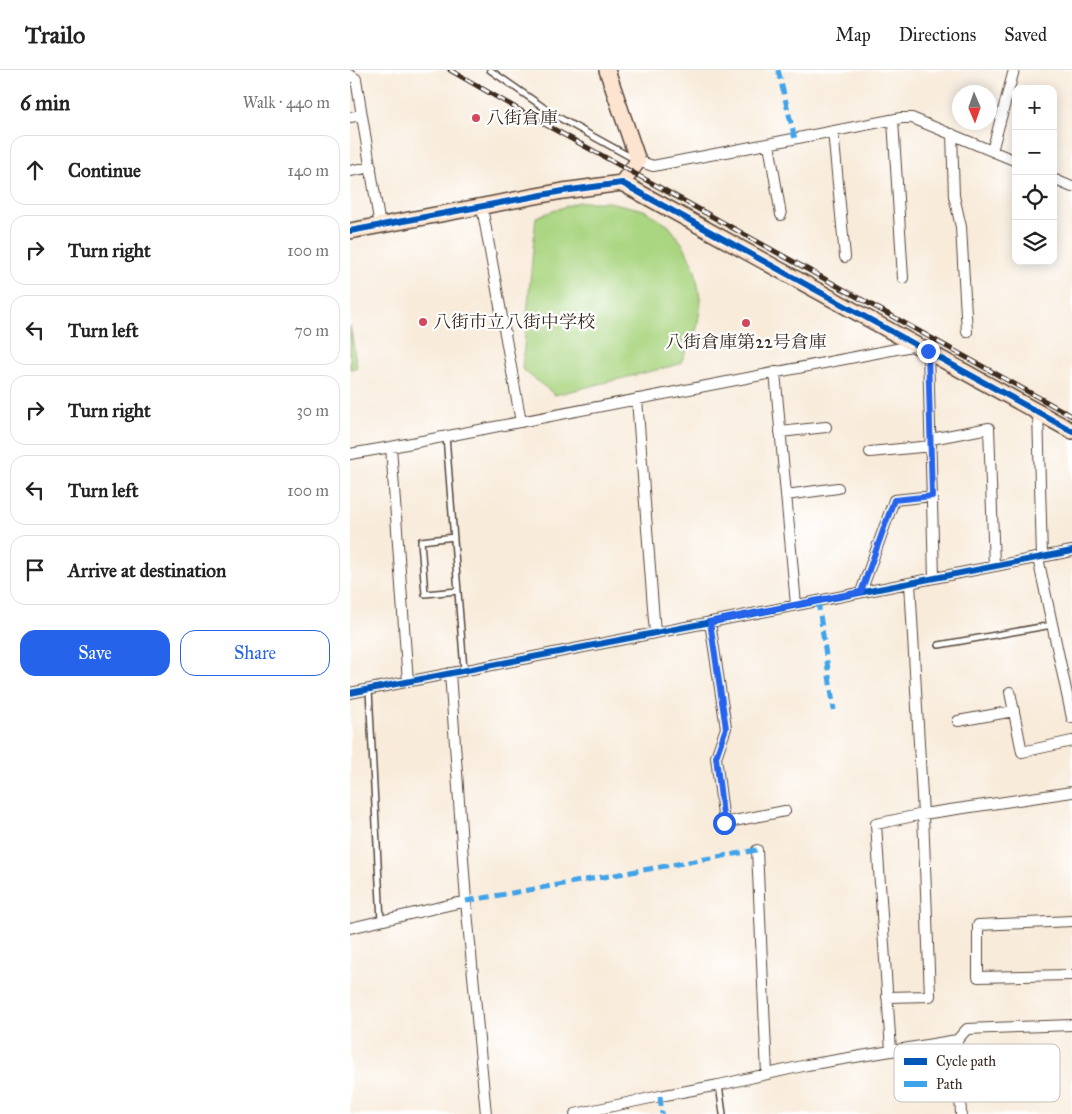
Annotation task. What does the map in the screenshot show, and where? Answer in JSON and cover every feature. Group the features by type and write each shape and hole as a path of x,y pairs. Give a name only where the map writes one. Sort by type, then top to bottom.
{"street":[{"path":"607,70 638,161"},
{"path":"992,151 1014,70"},
{"path":"350,75 356,78 380,226"},
{"path":"350,117 362,115"},
{"path":"638,161 653,166 912,118 1012,159"},
{"path":"893,120 903,278"},
{"path":"834,131 845,256"},
{"path":"952,134 954,196 961,227 967,332"},
{"path":"769,144 780,215"},
{"path":"622,183 638,161"},
{"path":"350,171 370,168"},
{"path":"1057,181 1072,187"},
{"path":"350,231 564,191 622,183 1072,431"},
{"path":"482,207 521,422"},
{"path":"350,454 775,372 923,348"},
{"path":"923,348 931,443 934,578"},
{"path":"775,372 796,605"},
{"path":"637,399 655,633"},
{"path":"1038,412 1040,557 1072,718"},
{"path":"780,432 826,427"},
{"path":"870,452 931,443 989,428 994,566"},
{"path":"391,447 408,682"},
{"path":"786,495 838,488"},
{"path":"861,592 894,500 932,496"},
{"path":"350,693 1072,551"},
{"path":"887,997 930,996 923,814 910,583"},
{"path":"710,622 726,728 716,757 724,823 785,812"},
{"path":"450,674 466,901 486,1114"},
{"path":"1010,692 1022,752 1072,740"},
{"path":"958,721 1014,711"},
{"path":"891,1051 876,824 923,814 1072,792"},
{"path":"757,850 767,1074"},
{"path":"350,928 466,901"},
{"path":"1072,921 978,925 978,977 1072,975"},
{"path":"933,1044 957,1040 967,1029 1072,1025"},
{"path":"957,1040 957,1044"},
{"path":"575,1114 807,1065 894,1050"}],"lane":[{"path":"490,70 556,116 638,161"},
{"path":"446,436 464,671"},
{"path":"454,537 421,541 425,594 458,591"},
{"path":"939,645 1052,625"},
{"path":"369,690 381,921"},
{"path":"719,1085 723,1114"}],"green space":[{"path":"578,202 609,202 644,210 669,226 684,246 695,270 701,303 697,328 680,364 555,395 522,369 536,217"},
{"path":"350,325 357,368 350,369"}],"railway":[{"path":"450,70 1072,416"}],"marked path":[{"path":"778,70 795,139"},
{"path":"818,601 834,710"},
{"path":"466,901 757,850"},
{"path":"660,1096 662,1114"}],"cycle path":[{"path":"350,231 563,191 622,183 1072,431"},
{"path":"350,693 1072,551"}],"place":[{"name":"八街倉庫","path":"476,118"},
{"name":"八街市立八街中学校","path":"423,322"},
{"name":"八街倉庫第22号倉庫","path":"746,323"}],"route":[{"path":"724,823 716,757 726,728 710,622 861,592 894,500 932,496 928,351"}]}
